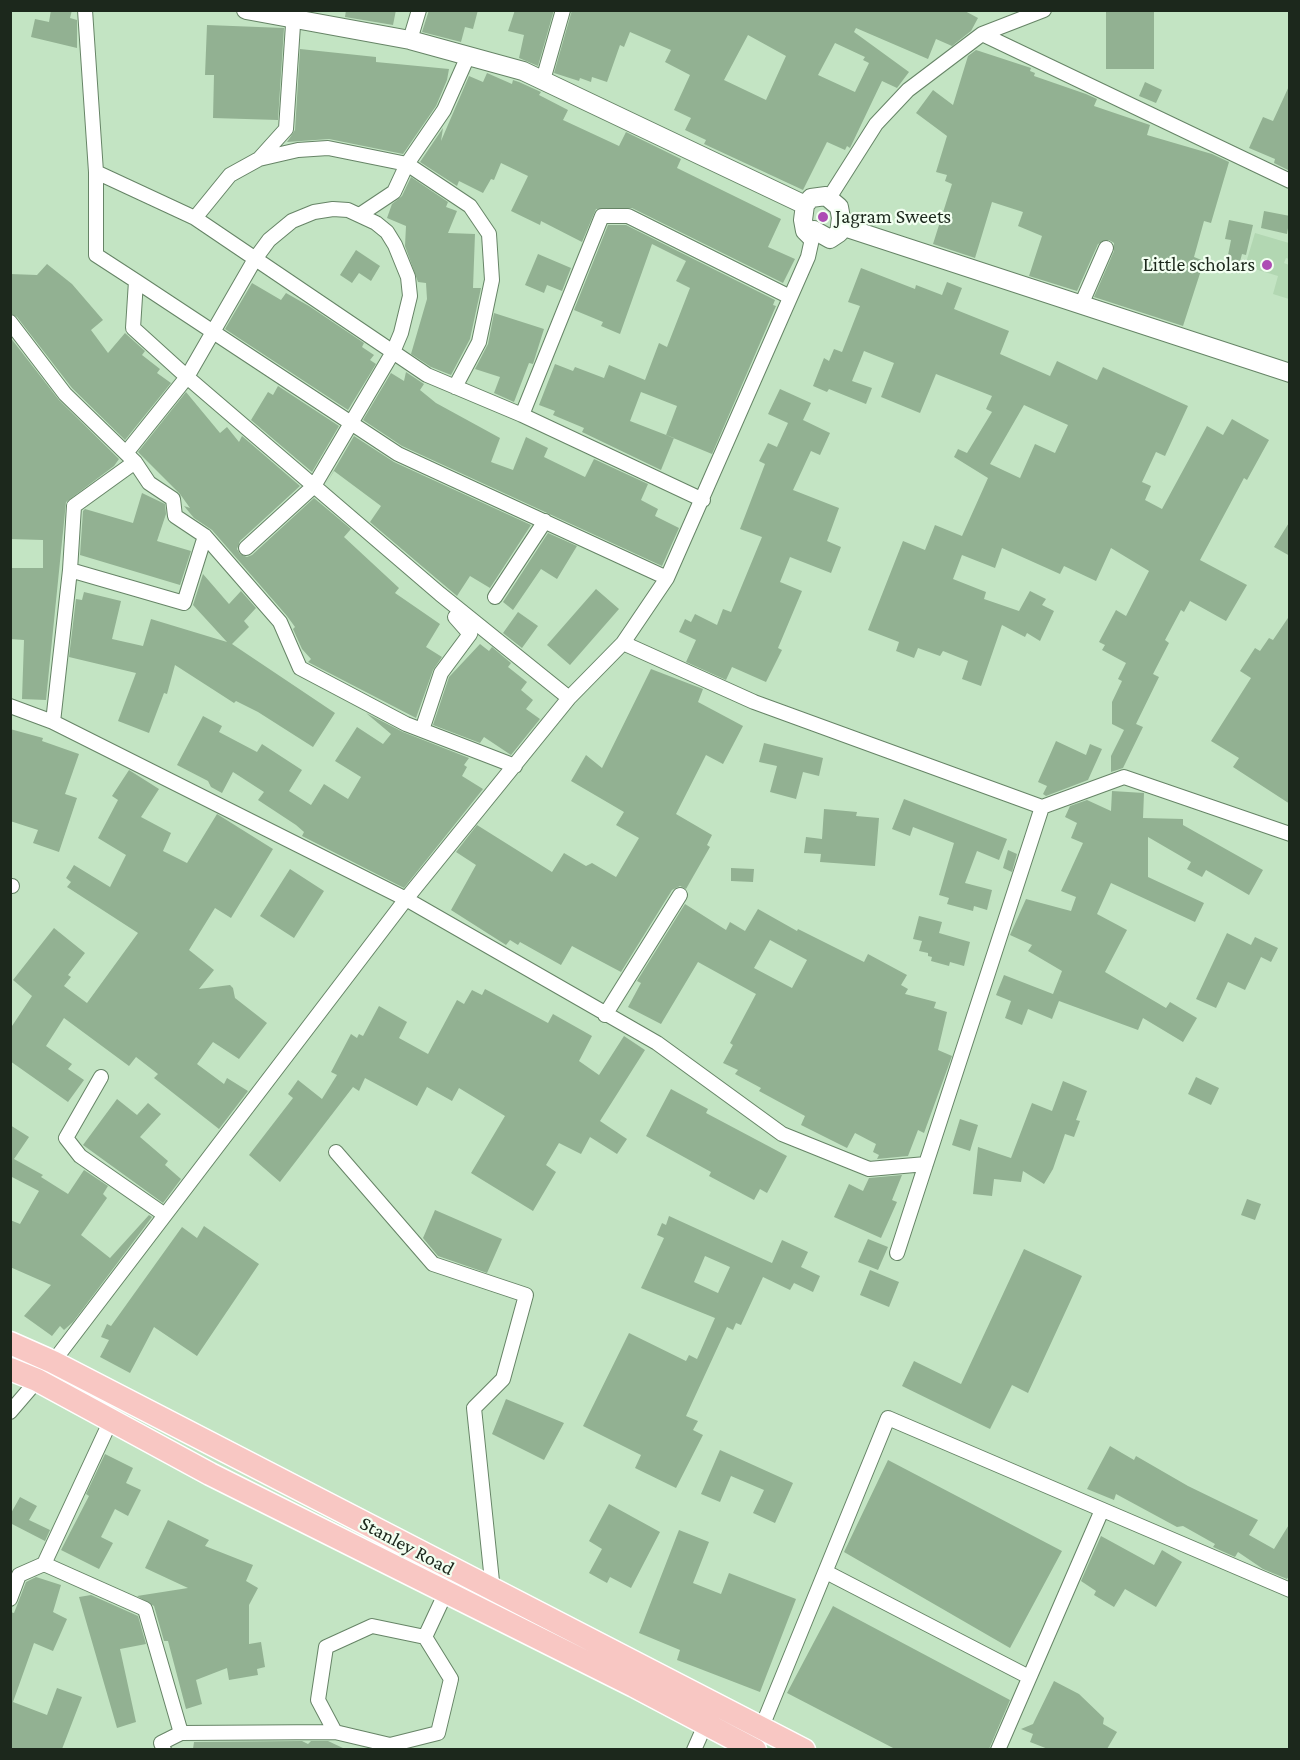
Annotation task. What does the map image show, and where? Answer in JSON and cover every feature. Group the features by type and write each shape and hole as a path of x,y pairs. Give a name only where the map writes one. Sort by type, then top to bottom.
{"main road":[{"name":"Stanley Road","path":"10,1343 53,1362 493,1591 756,1742"},
{"name":"Stanley Road","path":"10,1369 37,1380 210,1474 624,1681 705,1725 756,1742 804,1749"}],"street":[{"path":"85,10 96,172 96,255 398,454 667,578"},
{"path":"246,10 294,15 410,40 523,70 805,205"},
{"path":"410,40 419,10"},
{"path":"543,80 563,10"},
{"path":"829,198 876,124 908,90 982,34 1044,10"},
{"path":"259,159 286,129 294,15"},
{"path":"982,34 1290,181"},
{"path":"361,214 394,192 407,164 444,110 468,56"},
{"path":"195,218 230,176 259,159 298,150 328,148 407,164 470,206 489,234 492,280 479,342 455,387"},
{"path":"96,172 195,218 427,375 522,416 702,500"},
{"path":"820,196 829,198 839,207 841,226 839,233 830,239 814,230 811,237 805,231 805,205 811,198 820,196"},
{"path":"53,722 70,570 74,506 130,458 187,377 255,259 269,240 292,221 314,212 333,209 361,214 387,231 395,244 408,277 410,296 408,311 393,352 314,486 246,548"},
{"path":"522,416 602,216 627,216 790,297"},
{"path":"841,226 1290,373"},
{"path":"10,1413 53,1362 406,899 569,698 623,642 667,578 808,257 814,230"},
{"path":"1081,305 1106,248"},
{"path":"136,281 133,328 440,594 569,698"},
{"path":"10,322 65,394 130,458 149,483 173,499 175,516 205,536 280,622 300,668 422,730 515,766"},
{"path":"495,597 544,521"},
{"path":"356,531 464,624 470,634 441,673 422,730"},
{"path":"70,570 184,603 205,536"},
{"path":"623,642 754,702 1042,807 1124,777 1290,834"},
{"path":"10,706 53,722 406,899 605,1016 657,1043 782,1134 869,1169 926,1164"},
{"path":"897,1252 1042,807"},
{"path":"605,1016 680,895"},
{"path":"100,1077 66,1138 80,1156 165,1215"},
{"path":"336,1152 433,1264 526,1295 503,1379 474,1408 493,1591"},
{"path":"756,1742 888,1418 1290,1590"},
{"path":"10,1599 20,1575 44,1564 111,1420"},
{"path":"998,1749 1102,1510"},
{"path":"44,1564 145,1609 181,1733"},
{"path":"825,1572 1029,1677"},
{"path":"424,1637 446,1592"},
{"path":"164,1749 161,1743 181,1733 335,1732 392,1747 438,1733 451,1679 424,1637 372,1626 326,1647 318,1700 335,1732"},
{"path":"694,1749 705,1725"}],"shaded area":[{"name":"Little scholars","path":"1255,233 1289,243 1289,259 1286,258 1284,263 1289,265 1289,299 1273,294 1278,276 1245,266"}],"building":[{"path":"51,10 72,10 70,18 77,20 77,48 31,37 35,19 49,22"},
{"path":"346,10 396,10 393,25 345,17"},
{"path":"429,10 478,10 473,29 465,27 461,42 422,32"},
{"path":"515,10 554,10 538,66 519,58 524,35 508,31"},
{"path":"572,10 963,10 978,18 971,31 952,46 936,39 928,59 856,28 854,32 909,72 897,88 882,81 850,148 847,146 845,150 827,142 803,190 704,144 706,140 685,130 691,118 674,110 690,75 665,62 671,50 630,32 624,47 620,45 607,82 592,77 591,82 580,78 579,81 554,73","holes":["748,35 786,56 766,100 724,80","835,43 865,57 863,60 869,63 855,92 818,75"]},
{"path":"1106,10 1154,10 1154,69 1106,69"},
{"path":"207,25 284,28 278,120 213,118 214,75 205,75"},
{"path":"300,49 376,57 376,62 449,69 436,106 403,154 329,139 287,142 295,130"},
{"path":"976,50 1031,68 1030,71 1035,73 1034,76 1097,99 1094,106 1150,125 1147,135 1212,154 1229,162 1211,223 1204,221 1194,257 1204,261 1183,326 1094,297 1114,251 1114,243 1109,240 1098,244 1077,291 1029,276 1042,236 1018,226 1023,212 992,202 975,258 933,244 952,184 945,181 947,175 936,172 947,136 916,113 933,90 953,105 968,56"},
{"path":"487,73 512,84 513,80 519,82 541,92 539,95 568,110 563,120 619,146 626,132 681,159 677,168 781,219 768,247 795,259 783,283 632,208 596,209 582,242 541,221 540,225 511,211 528,176 501,163 494,180 491,179 483,193 459,181 457,186 420,162 443,128 441,141 469,76 483,82"},
{"path":"1145,82 1162,90 1156,103 1139,96"},
{"path":"1290,84 1290,171 1274,163 1275,159 1249,148 1263,117 1273,121"},
{"path":"411,177 448,202 446,207 457,211 448,233 475,234 473,288 481,288 470,339 451,375 431,367 411,354 427,299 426,283 418,282 405,246 406,226 387,218 392,204 402,196"},
{"path":"1264,211 1290,216 1287,234 1261,228"},
{"path":"1229,220 1253,225 1246,255 1242,254 1237,273 1225,270 1231,240 1225,239"},
{"path":"608,225 626,225 775,300 773,305 776,306 712,454 674,438 661,470 582,432 584,428 553,415 555,411 539,405 555,364 573,371 575,367 604,378 609,365 645,380 659,343 667,347 690,288 676,281 686,261 652,244 620,334 601,326 603,322 574,310","holes":["641,392 677,406 666,435 630,421"]},
{"path":"356,250 380,266 371,281 359,273 352,283 340,275"},
{"path":"538,254 571,268 562,291 547,285 544,293 525,285"},
{"path":"47,264 72,284 103,320 91,330 108,353 125,333 145,351 142,355 160,369 157,373 171,383 125,440 72,388 17,317 10,313 10,274 37,275"},
{"path":"861,268 915,289 916,285 942,295 947,282 962,288 954,309 1009,331 1000,354 1050,376 1057,361 1097,380 1103,367 1188,406 1165,456 1156,452 1142,482 1151,486 1145,500 1162,509 1207,426 1223,435 1232,419 1269,440 1247,480 1244,478 1200,560 1247,585 1226,621 1190,601 1184,612 1181,610 1165,640 1169,643 1153,674 1159,677 1136,724 1143,727 1123,768 1111,772 1111,756 1124,730 1112,724 1112,702 1122,681 1118,679 1126,663 1102,650 1105,645 1099,642 1116,610 1126,616 1149,571 1111,548 1096,581 1064,566 1060,574 1002,548 995,568 962,555 953,579 986,592 984,599 1019,611 1030,591 1046,599 1042,605 1054,611 1040,641 1027,633 1025,637 1002,625 981,686 962,679 968,661 943,651 940,656 918,648 914,658 896,651 899,642 868,630 903,541 925,550 935,525 962,536 988,478 954,457 958,449 967,453 992,412 986,409 992,396 936,374 920,413 881,397 894,363 864,351 852,381 872,388 866,404 829,389 827,392 813,386 824,358 829,361 834,349 842,352 860,306 848,302","holes":["1024,405 1068,425 1055,453 1035,444 1020,478 990,464"]},
{"path":"252,283 281,300 286,293 309,306 364,343 362,347 374,355 370,360 376,364 348,410 225,329"},
{"path":"494,313 544,329 533,364 529,363 514,402 494,393 500,377 475,369 488,344"},
{"path":"10,337 59,400 119,459 114,466 66,502 46,700 22,699 24,640 10,639 10,568 43,568 43,540 10,539"},
{"path":"406,372 424,384 420,390 436,403 500,438 491,462 513,470 526,437 548,448 544,457 585,477 594,459 648,484 641,500 658,509 655,516 679,528 662,566 402,446 363,420 391,373 404,381"},
{"path":"278,386 339,426 312,472 251,420 268,392 273,395"},
{"path":"780,389 811,403 803,420 830,433 820,455 811,451 793,490 839,508 827,541 841,547 831,573 790,557 780,582 802,591 778,648 782,650 766,682 732,667 726,680 686,662 696,640 679,632 685,619 691,622 695,614 717,625 723,609 731,612 762,537 740,529 765,464 759,461 768,443 777,447 788,423 768,414"},
{"path":"186,392 220,433 227,427 239,442 242,436 300,486 240,541 237,549 240,554 247,557 252,555 314,498 351,529 344,537 399,588 395,593 440,624 426,647 442,657 433,670 416,718 308,662 311,659 302,649 293,629 295,627 287,616 212,530 194,518 184,506 190,508 180,494 138,452"},
{"path":"354,436 394,462 531,525 490,588 470,576 457,596 370,522 381,506 334,471 326,484"},
{"path":"142,493 165,504 166,514 157,541 191,551 180,585 80,555 85,509 133,523"},
{"path":"1290,521 1290,556 1274,547"},
{"path":"548,533 577,546 557,579 541,569 513,610 503,602"},
{"path":"203,574 229,604 241,591 256,608 244,621 249,627 232,644 335,713 313,747 258,712 236,701 234,703 175,665 167,694 164,693 149,733 118,721 136,673 69,657 76,599 82,600 84,592 121,601 112,639 143,646 151,619 227,642 193,605"},
{"path":"596,589 619,609 570,665 547,645"},
{"path":"518,612 538,626 522,648 503,633"},
{"path":"1290,615 1290,804 1233,767 1239,758 1211,741 1251,678 1240,671 1255,648 1260,651 1269,638 1273,640"},
{"path":"480,644 489,651 492,647 511,663 508,667 527,682 521,690 533,700 526,709 540,719 511,755 484,737 480,743 433,725 449,677"},
{"path":"651,669 703,689 698,702 743,726 723,764 706,755 676,814 712,835 707,845 710,847 686,889 680,886 672,890 621,972 572,946 561,965 520,942 518,945 510,940 506,945 451,910 476,865 456,852 477,825 552,872 564,853 586,866 592,863 616,877 639,838 616,825 624,812 571,781 586,755 602,768"},
{"path":"366,713 403,732 469,758 464,765 467,767 462,776 483,789 404,888 302,836 304,832 296,825 258,800 264,792 233,772 222,793 211,787 208,781 177,765 203,716 222,726 219,732 257,752 262,744 302,770 289,791 311,805 324,784 348,799 361,777 335,761 357,727 383,744 391,734"},
{"path":"10,729 43,738 42,741 79,754 65,794 77,798 59,852 33,843 38,830 10,821"},
{"path":"1056,741 1086,755 1090,744 1102,749 1088,780 1046,796 1043,794 1047,786 1038,782"},
{"path":"764,743 823,758 819,776 803,772 796,799 770,792 777,766 759,762"},
{"path":"129,770 159,789 141,817 171,833 163,851 187,863 217,814 273,849 231,918 215,908 189,950 214,970 199,989 230,985 235,998 267,1023 239,1059 213,1042 197,1064 224,1084 227,1078 248,1091 219,1129 154,1078 158,1074 136,1057 129,1066 64,1018 46,1046 72,1064 68,1069 84,1080 68,1102 10,1061 10,1029 32,996 13,980 54,928 85,953 68,975 71,977 64,986 87,1003 138,933 67,887 71,882 66,878 74,865 110,887 126,855 98,838 118,800 112,796"},
{"path":"1112,791 1144,793 1143,818 1183,819 1183,825 1263,870 1249,895 1206,870 1202,877 1187,869 1191,862 1148,837 1148,877 1204,903 1195,922 1111,883 1097,914 1127,930 1105,972 1166,1008 1170,1002 1197,1018 1183,1042 1143,1018 1138,1030 1059,1001 1052,1019 1028,1009 1022,1025 1005,1018 1011,1001 996,995 1004,975 1053,994 1062,971 1028,951 1032,945 1010,935 1026,899 1071,911 1076,897 1061,891 1083,843 1071,838 1077,823 1065,817 1070,806 1087,800 1111,811"},
{"path":"904,799 1007,839 999,860 977,851 965,883 992,890 987,910 974,906 973,911 947,904 949,898 939,895 954,843 913,827 910,836 892,829"},
{"path":"824,809 857,812 856,816 879,818 875,866 820,862 821,854 804,853 806,837 822,839"},
{"path":"1008,850 1017,854 1012,872 1003,868"},
{"path":"731,868 754,869 753,882 731,881"},
{"path":"290,869 324,891 294,938 260,916"},
{"path":"685,904 726,930 730,922 745,931 758,909 797,931 798,929 864,962 868,954 907,975 901,985 908,989 905,994 936,1002 934,1008 947,1012 938,1050 952,1056 924,1133 918,1130 908,1156 877,1159 879,1155 873,1152 876,1144 855,1133 847,1148 801,1125 805,1116 759,1091 761,1088 735,1074 738,1070 723,1063 733,1045 730,1043 756,994 698,962 661,1024 628,1007 641,983 637,981","holes":["770,940 807,960 792,988 754,968"]},
{"path":"919,916 942,922 939,933 970,942 964,966 950,962 949,966 931,961 932,957 928,956 928,953 919,951 922,941 913,939"},
{"path":"1227,933 1251,945 1255,937 1278,948 1271,962 1261,957 1245,990 1228,982 1216,1008 1196,999"},
{"path":"485,989 548,1023 553,1014 592,1036 579,1061 599,1075 624,1036 645,1050 600,1121 627,1139 617,1154 590,1137 581,1154 559,1143 546,1165 556,1172 533,1211 471,1173 505,1116 459,1088 452,1101 427,1087 417,1106 365,1078 359,1091 353,1087 280,1182 249,1155 293,1098 288,1094 298,1080 322,1099 337,1075 331,1072 351,1034 357,1038 359,1034 363,1036 379,1006 407,1022 399,1038 428,1054 457,1000 464,1004 472,990 482,995"},
{"path":"1196,1077 1219,1088 1211,1105 1188,1094"},
{"path":"1063,1081 1087,1091 1076,1120 1080,1121 1074,1137 1065,1134 1053,1169 1044,1184 1023,1171 1021,1182 994,1179 992,1196 973,1194 978,1147 1011,1158 1032,1103 1052,1111"},
{"path":"671,1089 708,1109 706,1113 787,1156 767,1193 760,1189 754,1200 709,1176 711,1172 646,1136"},
{"path":"117,1099 137,1115 148,1103 161,1114 140,1137 168,1161 165,1165 181,1179 163,1203 83,1145"},
{"path":"960,1119 978,1125 970,1151 952,1145"},
{"path":"10,1125 29,1137 14,1159 43,1175 41,1177 68,1194 84,1170 108,1186 103,1194 107,1198 81,1235 110,1258 149,1215 152,1217 73,1322 64,1330 60,1326 52,1336 24,1316 51,1285 10,1267 10,1220 20,1224 39,1191 10,1176"},
{"path":"902,1175 892,1200 897,1202 881,1238 834,1217 849,1184 863,1191 869,1178"},
{"path":"1247,1199 1261,1204 1255,1220 1241,1215"},
{"path":"435,1210 502,1239 487,1273 438,1256 423,1238"},
{"path":"669,1216 772,1263 782,1240 808,1252 801,1267 820,1276 813,1292 794,1283 790,1290 763,1277 741,1325 736,1323 733,1330 727,1327 686,1416 698,1421 693,1430 703,1435 676,1488 635,1468 641,1455 583,1426 629,1333 686,1361 689,1355 697,1359 715,1318 641,1288 664,1238 657,1235 662,1223 666,1225","holes":["705,1256 730,1267 718,1293 694,1282"]},
{"path":"204,1226 259,1264 197,1356 154,1327 130,1373 100,1357 109,1340 101,1337 107,1324 111,1326 182,1227 197,1238"},
{"path":"868,1239 888,1247 878,1270 858,1262"},
{"path":"1024,1249 1082,1276 1028,1393 1012,1385 990,1429 902,1386 914,1361 961,1384"},
{"path":"870,1270 899,1282 889,1307 860,1295"},
{"path":"506,1399 564,1423 544,1460 492,1434"},
{"path":"1110,1446 1134,1460 1136,1456 1188,1486 1258,1520 1249,1535 1274,1549 1290,1523 1290,1574 1287,1579 1263,1569 1238,1552 1235,1557 1213,1547 1215,1544 1183,1526 1177,1527 1116,1494 1114,1500 1087,1489"},
{"path":"720,1450 793,1483 775,1523 753,1513 764,1490 731,1476 720,1502 701,1494"},
{"path":"105,1454 133,1468 126,1483 141,1490 128,1516 115,1509 101,1537 113,1543 99,1569 61,1550 89,1496 86,1494"},
{"path":"888,1460 1062,1551 1010,1648 844,1552"},
{"path":"20,1497 37,1506 29,1520 50,1530 45,1541 10,1523 10,1515"},
{"path":"609,1504 660,1532 631,1588 610,1577 607,1583 589,1573 602,1549 589,1541"},
{"path":"168,1520 209,1540 205,1546 253,1565 246,1581 258,1588 249,1605 249,1644 261,1642 265,1667 257,1669 258,1675 229,1680 227,1668 196,1680 202,1704 186,1709 168,1641 164,1641 154,1606 137,1596 188,1588 145,1568"},
{"path":"679,1530 709,1542 693,1583 721,1594 729,1573 796,1599 760,1692 677,1660 680,1650 639,1633"},
{"path":"1101,1536 1154,1565 1162,1550 1182,1562 1156,1607 1125,1589 1114,1607 1094,1595 1096,1591 1081,1581"},
{"path":"36,1577 61,1585 53,1612 67,1619 53,1651 34,1643 13,1702 47,1715 57,1688 82,1697 62,1749 10,1749 10,1612 14,1613 26,1582"},
{"path":"91,1595 138,1616 146,1644 120,1649 136,1722 117,1728 79,1597"},
{"path":"833,1606 1010,1700 989,1749 895,1749 787,1693"},
{"path":"1054,1681 1079,1694 1104,1718 1103,1724 1117,1732 1107,1749 1048,1749 1030,1742 1033,1734 1021,1729 1033,1724"},
{"path":"302,1741 308,1744 311,1741 328,1741 345,1749 193,1749 194,1742"}],"place":[{"name":"Jagram Sweets","path":"823,217"},
{"name":"Little scholars","path":"1267,265"}]}
